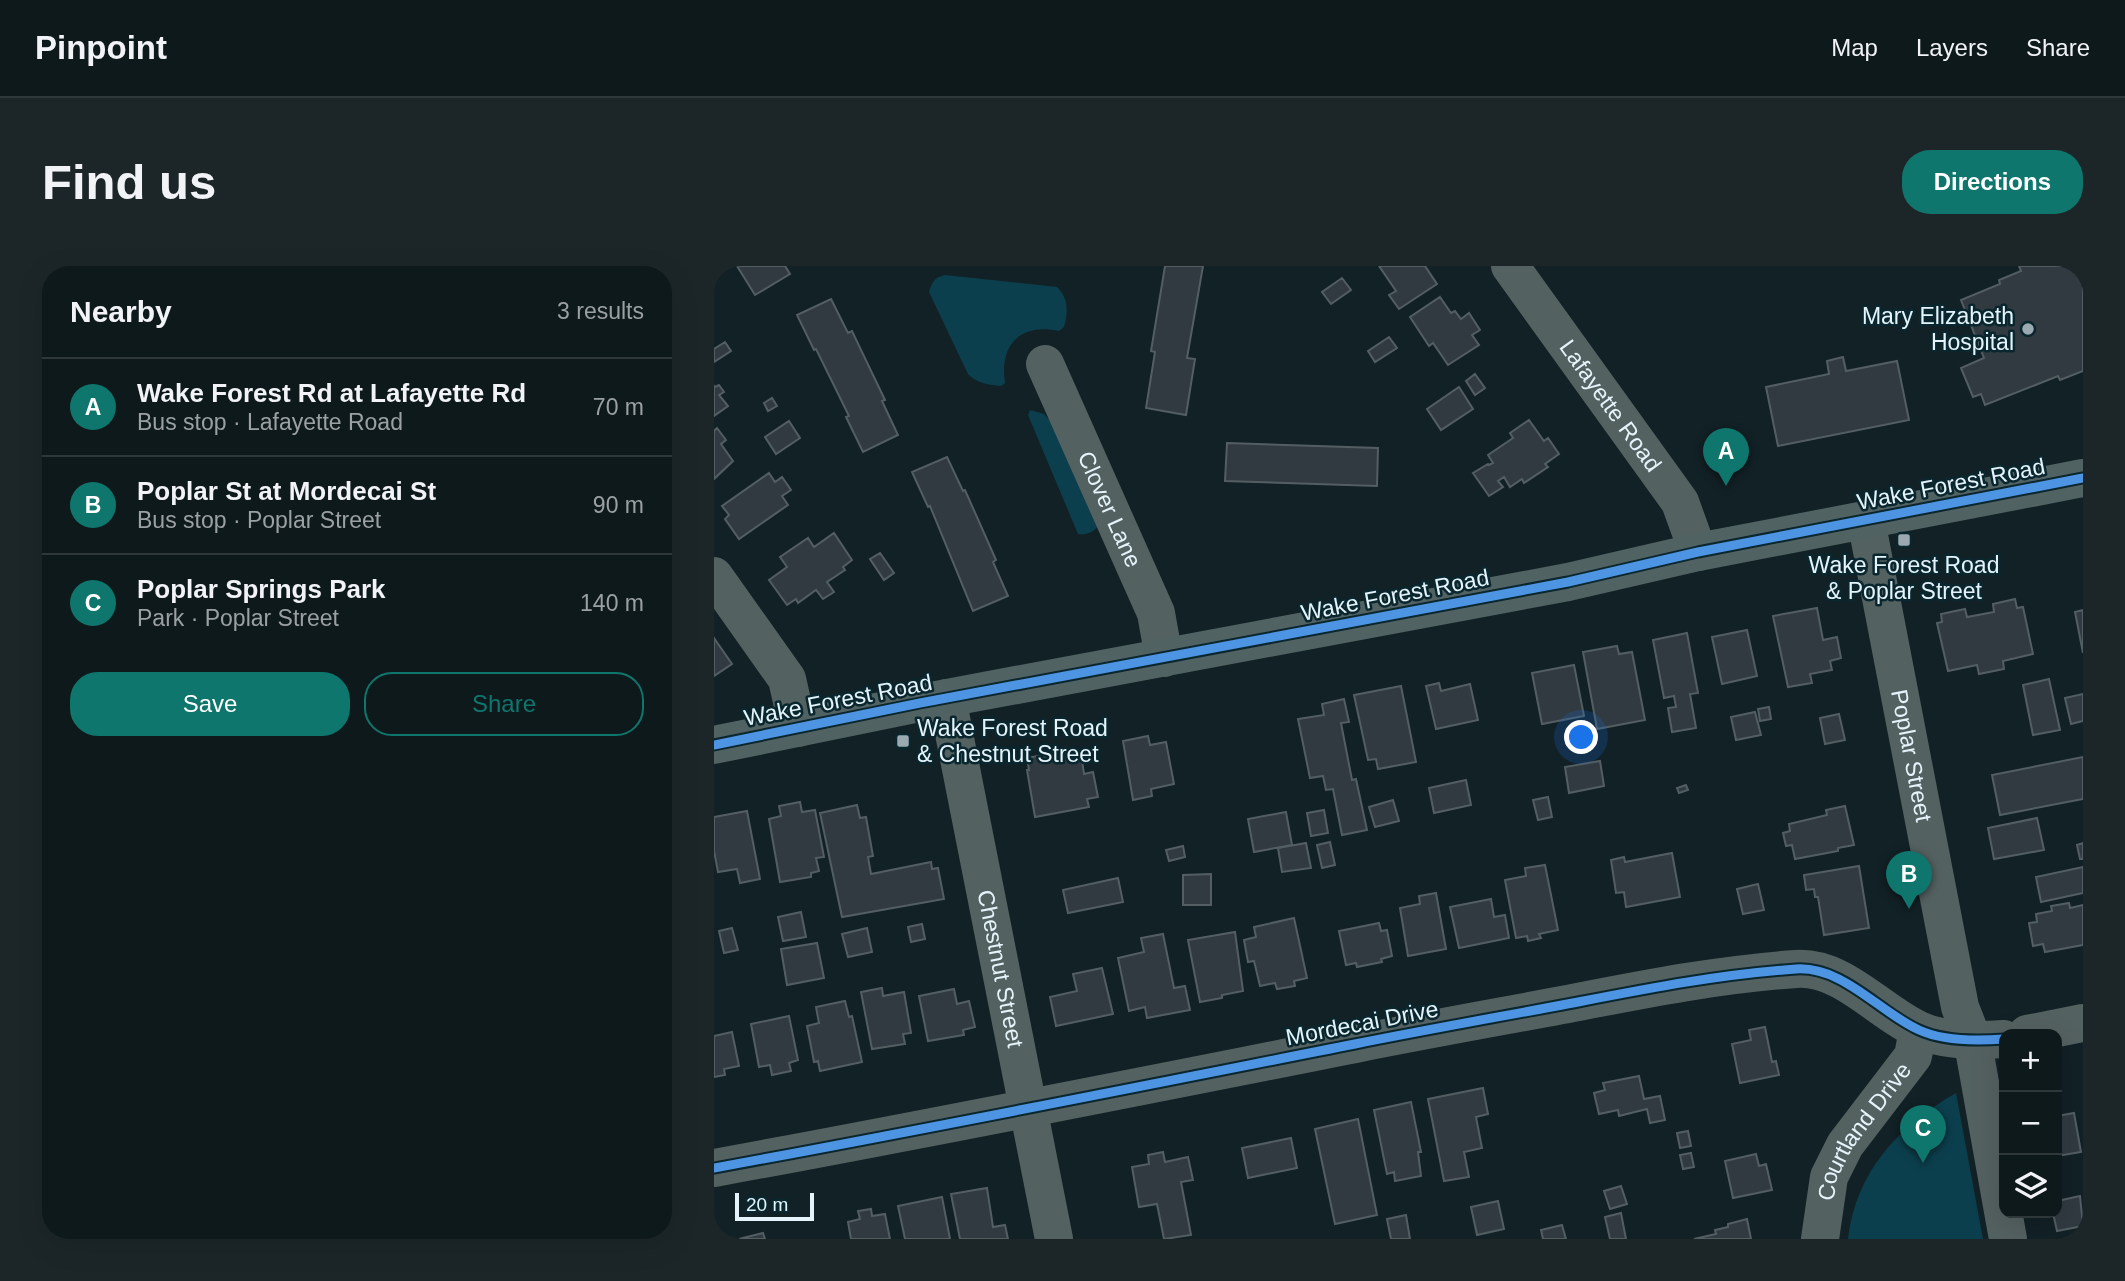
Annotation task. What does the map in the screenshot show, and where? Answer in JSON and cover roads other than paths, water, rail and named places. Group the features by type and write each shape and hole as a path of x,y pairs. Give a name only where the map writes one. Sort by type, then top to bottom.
{"main road":[{"name":"Wake Forest Road","path":"714,745 947,698 1556,584 1698,552 2083,478"}],"street":[{"name":"Lafayette Road","path":"1510,266 1680,502 1698,552"},
{"name":"Clover Lane","path":"1045,364 1156,612 1164,658"},
{"name":"Poplar Street","path":"1866,520 1960,1007 1988,1039 2008,1239"},
{"path":"714,576 787,679 798,727"},
{"name":"Chestnut Street","path":"947,698 1054,1239"},
{"name":"Mordecai Drive","path":"714,1168 1633,991 1777,971 1801,969 1827,974 1918,1030 1941,1038 1988,1039"},
{"path":"2052,1029 2083,1023"},
{"name":"Courtland Drive","path":"1820,1239 1829,1177 1844,1145 1913,1056 1918,1030"}],"place":[{"name":"Mary Elizabeth Hospital","path":"2028,329"},
{"name":"Wake Forest Rd at Lafayette Rd","path":"1726,486"},
{"name":"Wake Forest Road & Poplar Street","path":"1904,540"},
{"name":"Wake Forest Road & Chestnut Street","path":"903,741"},
{"name":"Poplar St at Mordecai St","path":"1909,909"},
{"name":"Poplar Springs Park","path":"1923,1163"}]}
